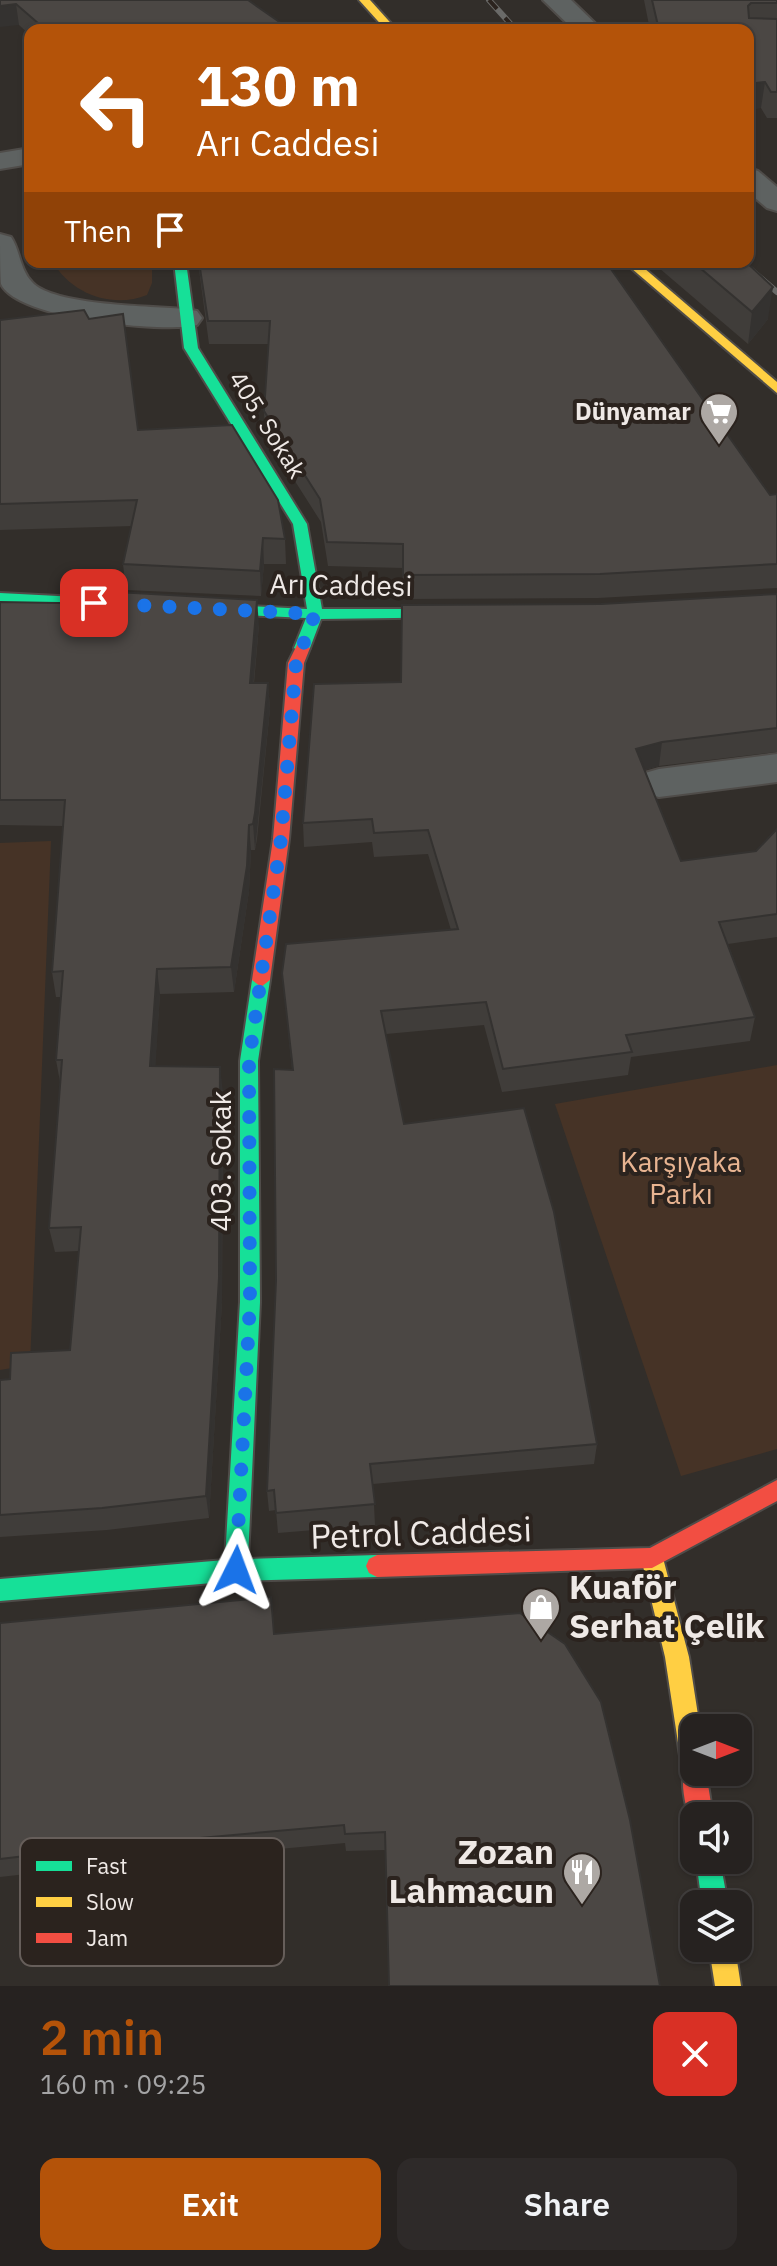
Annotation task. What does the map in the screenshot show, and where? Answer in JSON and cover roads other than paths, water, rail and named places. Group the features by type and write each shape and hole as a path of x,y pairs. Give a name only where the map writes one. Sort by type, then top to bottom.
{"street":[{"path":"364,0 386,24"},
{"path":"556,0 582,24"},
{"path":"0,161 24,157"},
{"path":"0,243 6,265 25,292 46,302 186,318"},
{"name":"405. Sokak","path":"181,268 191,348 300,524 315,614"},
{"path":"636,268 777,389"},
{"name":"Arı Caddesi","path":"0,598 315,614 488,614"},
{"name":"403. Sokak","path":"236,1570 250,1302 249,1061 281,839 296,663 315,614"},
{"path":"659,783 777,768"},
{"path":"686,1714 677,1657 652,1558 777,1490"},
{"name":"Petrol Caddesi","path":"0,1590 236,1570 652,1558"},
{"path":"724,1962 728,1986"}],"railway":[{"path":"489,0 511,24"},
{"path":"749,268 777,292"}],"place":[{"name":"Dünyamar","path":"719,446"},
{"name":"Kuaför Serhat Çelik","path":"541,1641"},
{"name":"Zozan Lahmacun","path":"582,1906"}],"park label":[{"name":"Karşıyaka Parkı","path":"681,1178"}]}
